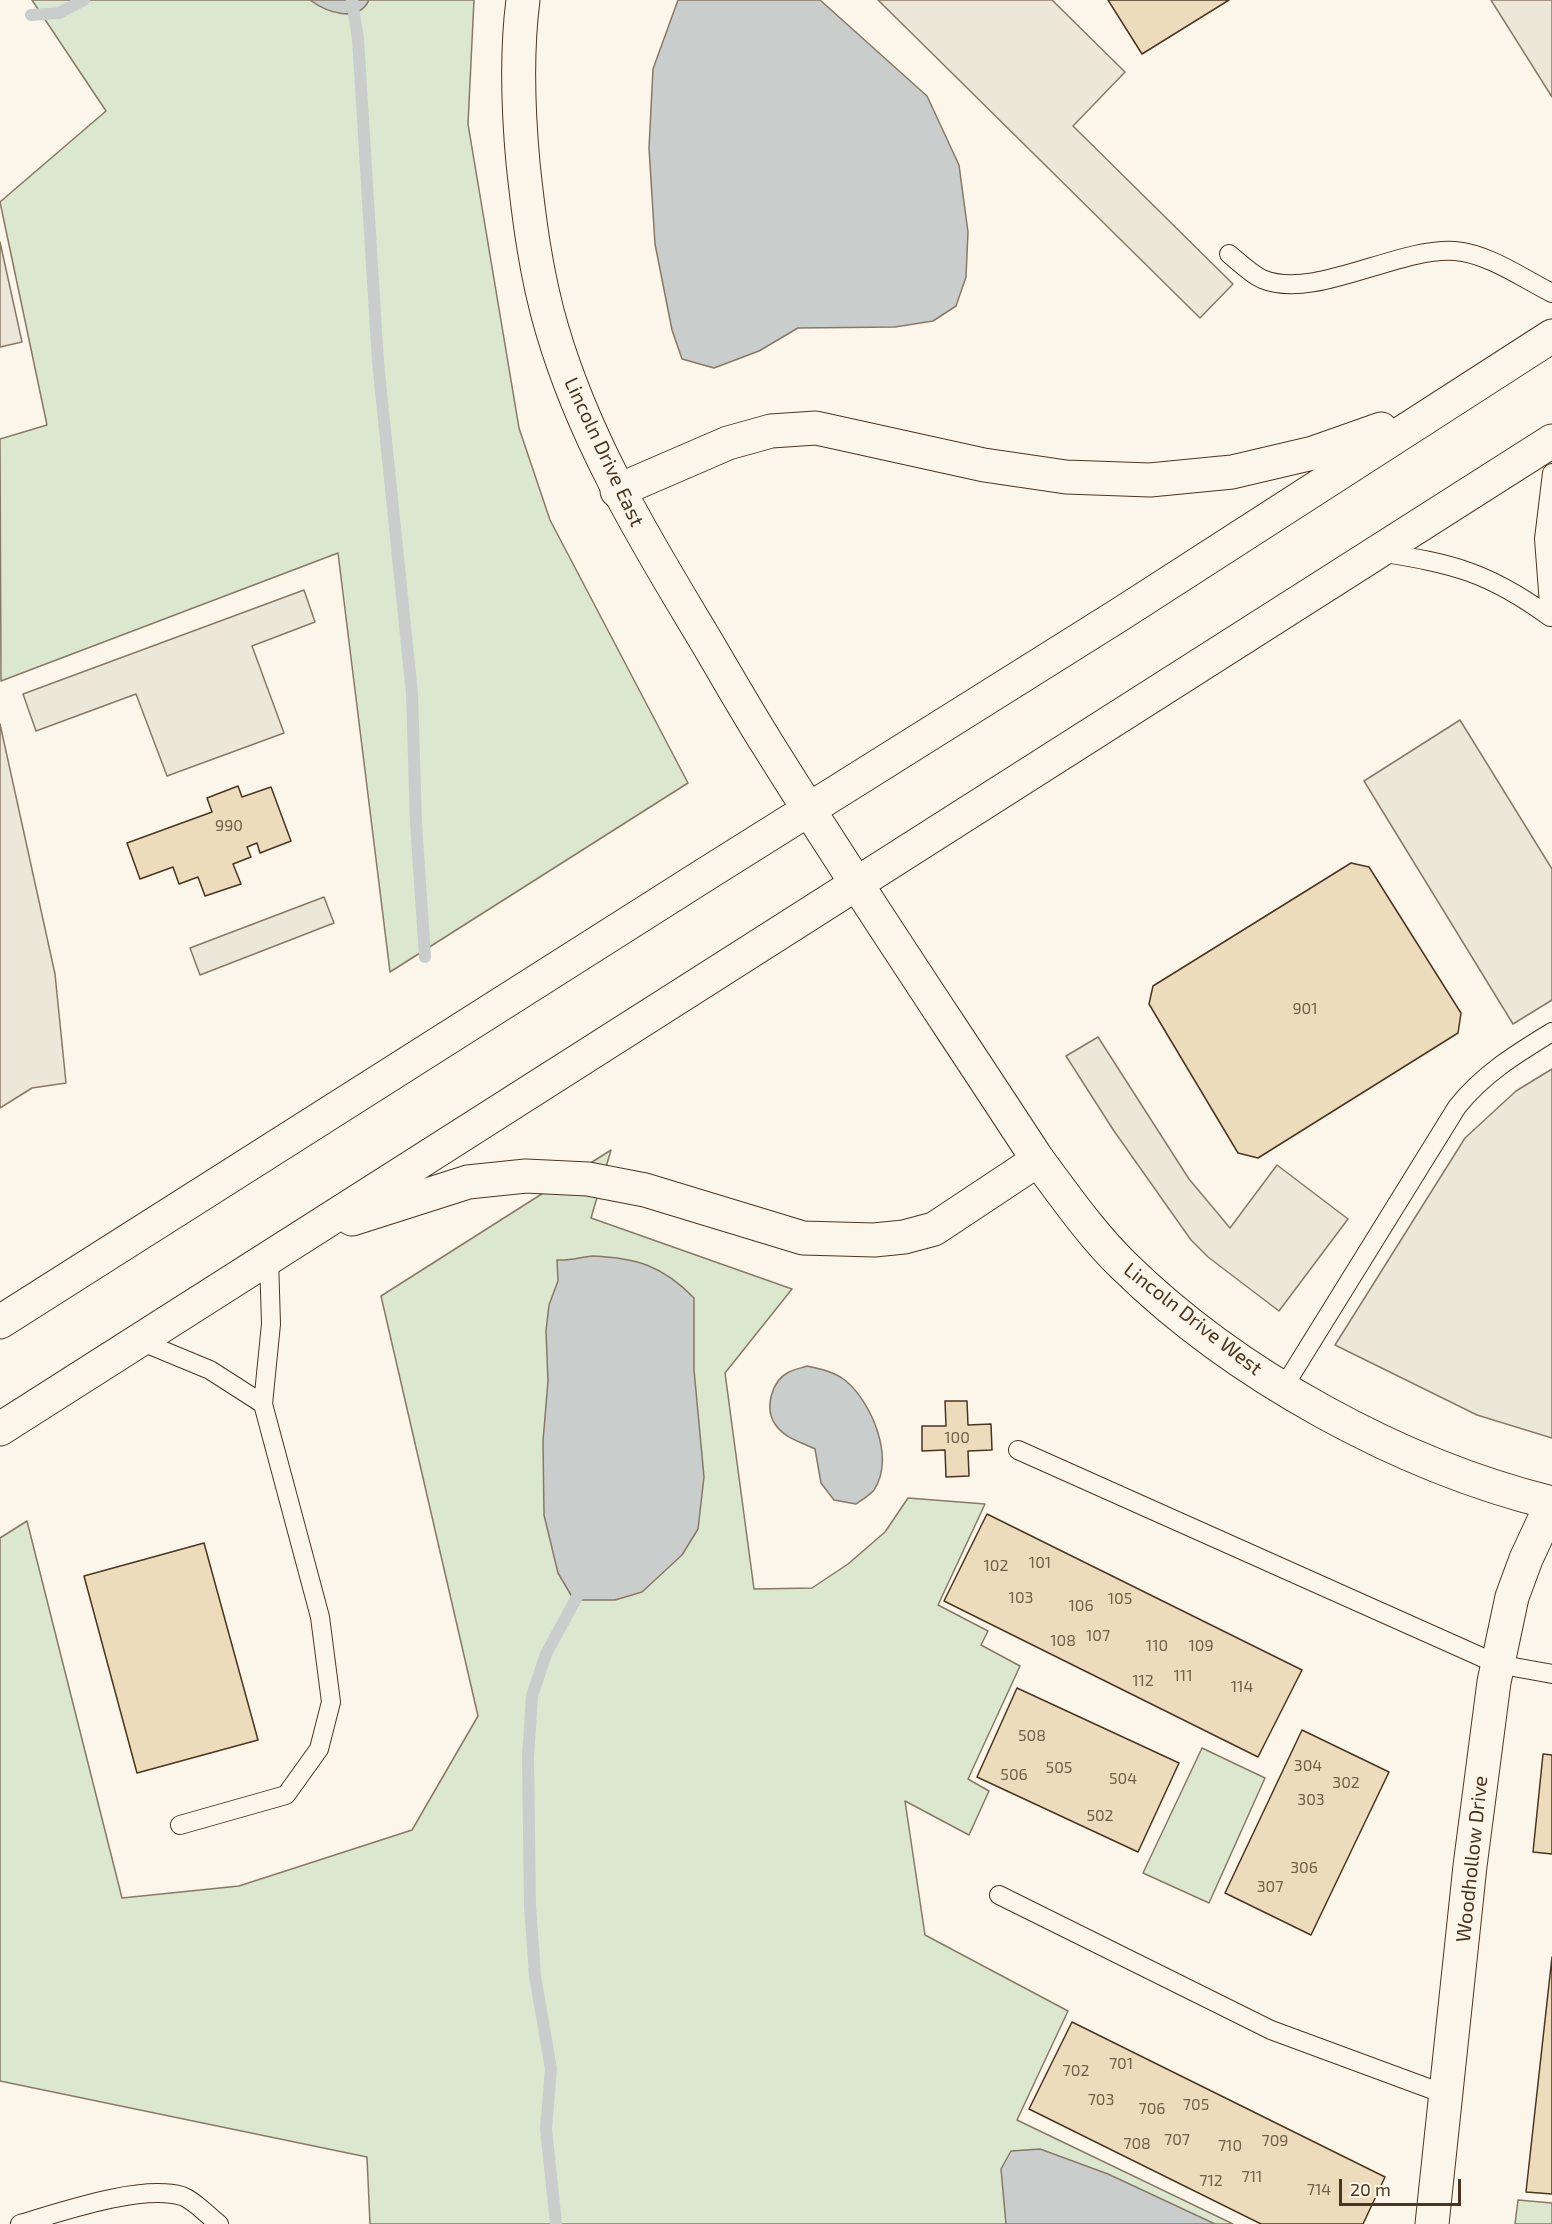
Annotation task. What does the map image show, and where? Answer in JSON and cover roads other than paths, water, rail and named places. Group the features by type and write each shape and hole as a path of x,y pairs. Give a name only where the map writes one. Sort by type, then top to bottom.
{"main road":[{"name":"Lincoln Drive East","path":"524,0 519,30 519,112 527,202 537,269 552,330 574,393 617,491 737,694 808,810 858,885"},
{"path":"0,1322 1119,615 1552,336"},
{"path":"617,491 728,443 771,431 816,428 984,465 1066,477 1150,480 1232,472 1313,453 1392,426 1467,390"},
{"path":"0,1429 858,885 1552,441"},
{"name":"Lincoln Drive West","path":"858,885 1038,1160 1097,1237 1137,1279 1215,1341 1283,1388 1357,1429 1432,1465 1514,1494 1552,1503"},
{"path":"310,1232 468,1182 526,1176 588,1179 645,1190 803,1238 874,1240 904,1237 934,1229 951,1220 1038,1160"},
{"name":"Woodhollow Drive","path":"1432,2224 1470,1866 1497,1664 1512,1597 1526,1559 1552,1503"}],"lane":[{"path":"1229,254 1261,278 1285,286 1308,283 1433,251 1457,251 1479,256 1552,293"},
{"path":"1551,619 1544,539 1552,473"},
{"path":"1377,552 1446,563 1476,573 1523,597 1551,619"},
{"path":"1283,1388 1457,1107 1472,1087 1490,1072 1552,1032"},
{"path":"180,1825 286,1795 319,1749 331,1702 320,1617 263,1404 271,1324 269,1258"},
{"path":"140,1341 210,1370 263,1404"},
{"path":"1018,1449 1497,1664 1552,1674"},
{"path":"999,1895 1272,2030 1447,2095"},
{"path":"20,2224 105,2199 157,2195 183,2196 219,2224"}],"waterway":[{"path":"31,15 59,13 84,0"},
{"path":"352,0 358,39 378,362 412,694 416,823 425,957"},
{"path":"556,2224 546,2129 551,2069 535,1976 530,1906 528,1757 532,1696 546,1654 584,1584"}]}
